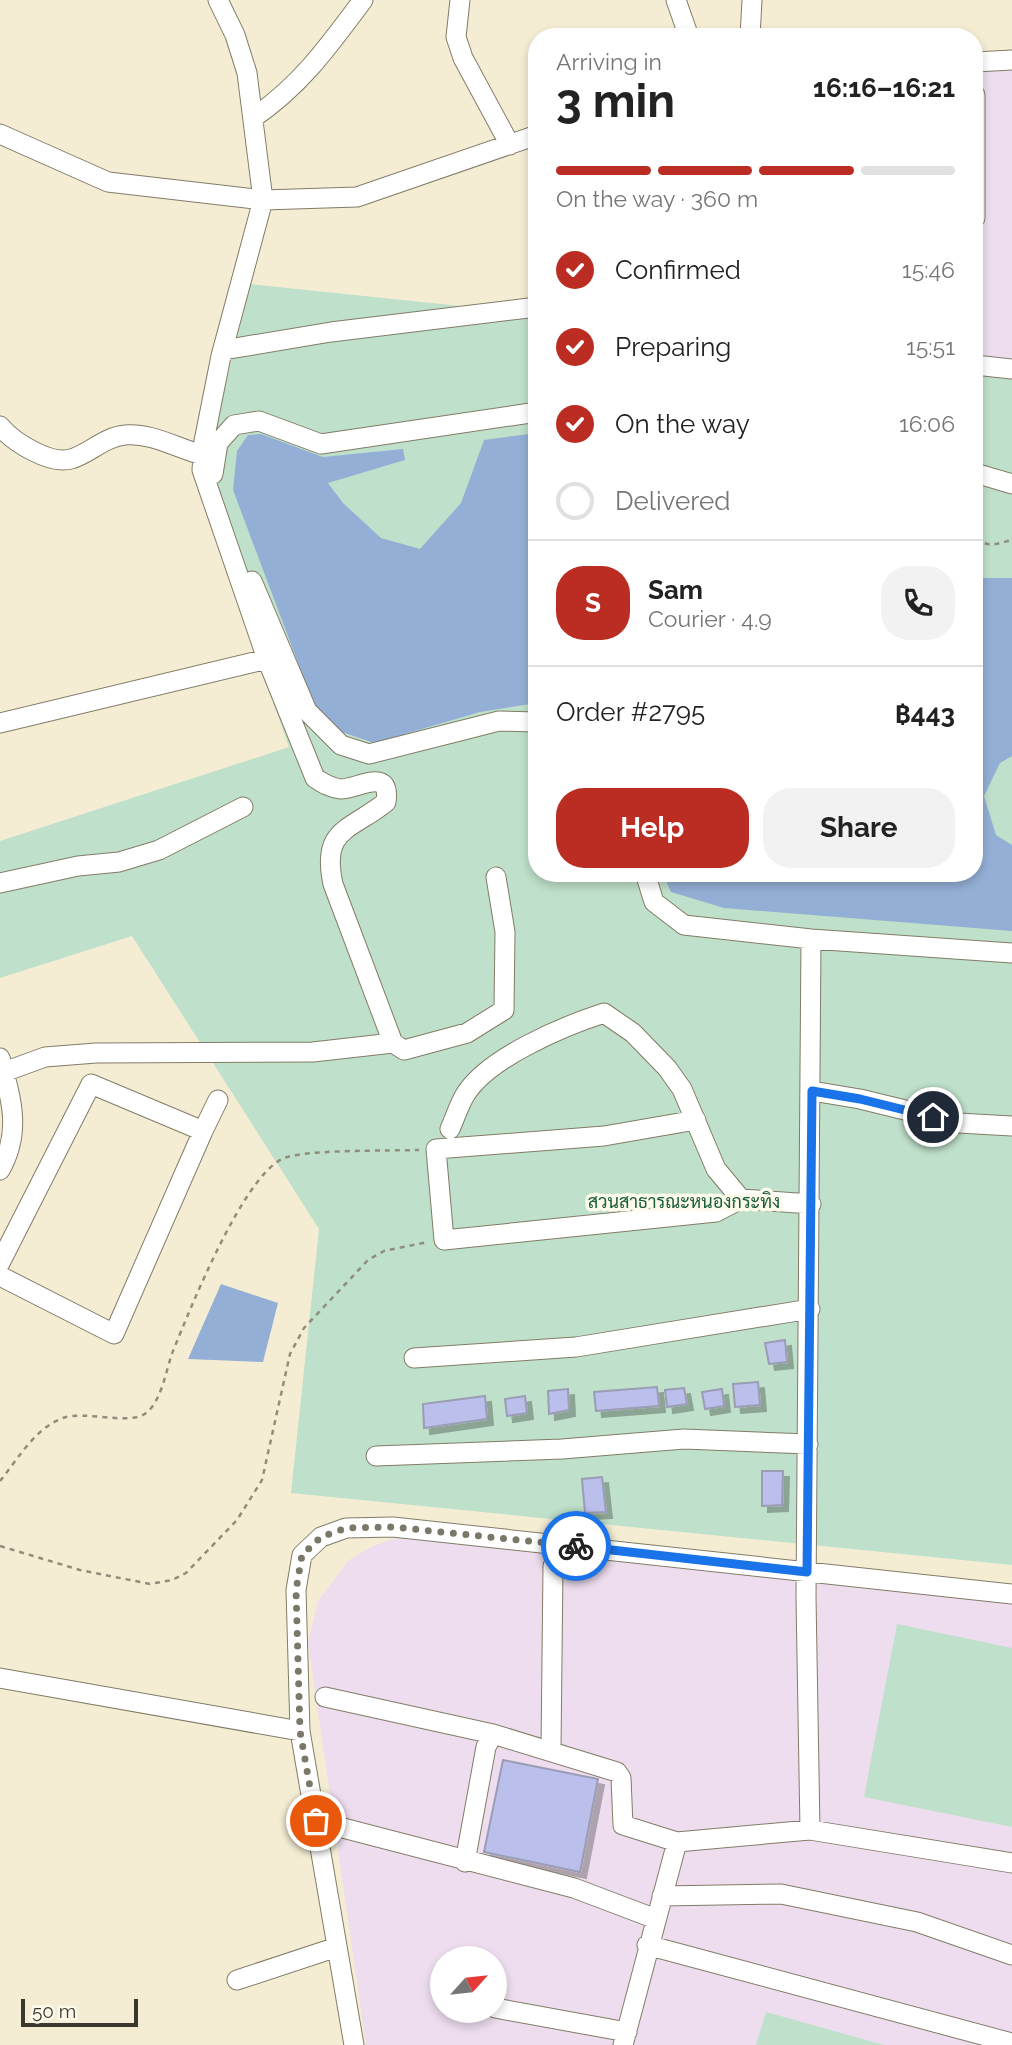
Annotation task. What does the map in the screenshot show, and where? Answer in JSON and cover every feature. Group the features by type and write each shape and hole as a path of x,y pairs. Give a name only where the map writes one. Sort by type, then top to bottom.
{"street":[{"path":"218,0 235,35 247,73 263,200 223,350 209,414 202,470 267,659 316,778 328,786 344,789 374,780 382,784 387,794 386,803 357,819 339,835 327,858 332,884 393,1043 404,1050 467,1033 503,1010 505,932 496,877"},
{"path":"253,118 304,76 362,0"},
{"path":"460,0 456,37 463,58 510,145"},
{"path":"676,0 686,28"},
{"path":"750,28 752,0"},
{"path":"983,62 1012,60"},
{"path":"0,134 108,182 263,200 357,197 528,138"},
{"path":"223,350 331,332 528,308"},
{"path":"983,366 1012,369"},
{"path":"209,414 234,425 259,421 320,444 528,413"},
{"path":"234,425 218,443 213,471 219,502 307,711 341,745 369,754 499,721 528,722"},
{"path":"0,426 32,450 59,461 73,459 95,446 124,435 146,436 203,455"},
{"path":"983,475 1012,484"},
{"path":"0,723 267,659"},
{"path":"0,883 78,866 119,862 159,850 243,807"},
{"path":"648,882 654,902 684,925 811,939 1012,953"},
{"path":"810,1830 807,1572 811,939"},
{"path":"450,1129 466,1092 502,1060 575,1023 604,1013 634,1033 667,1068 682,1089 716,1169 741,1199"},
{"path":"0,1170 10,1153 15,1109 2,1065 45,1057 96,1053 313,1052 393,1043"},
{"path":"0,1264 91,1084 203,1131"},
{"path":"812,1091 860,1099 958,1123 1012,1126"},
{"path":"0,1276 114,1334 218,1100"},
{"path":"696,1120 604,1136 436,1149 444,1240 705,1213 727,1208 741,1199 811,1204"},
{"path":"414,1358 576,1347 810,1309"},
{"path":"376,1456 562,1448 684,1439 808,1444"},
{"path":"354,2045 300,1731 296,1590 302,1555 321,1537 346,1528 393,1527 1012,1594"},
{"path":"551,1749 553,1566"},
{"path":"0,1678 300,1731"},
{"path":"325,1697 551,1749 617,1772 621,1778 623,1825 677,1842 810,1830 1012,1863"},
{"path":"465,1862 486,1747 492,1734"},
{"path":"316,1821 465,1862 574,1888 656,1919"},
{"path":"508,2011 625,2039 647,1945 677,1842"},
{"path":"662,1896 781,1894 917,1922 1012,1955"},
{"path":"647,1945 1012,2043"},
{"path":"237,1980 337,1947"}],"path":[{"path":"983,543 992,545 1012,540"},
{"path":"0,1481 41,1431 55,1421 79,1416 132,1417 144,1415 153,1406 173,1351 230,1227 260,1177 271,1166 284,1158 305,1155 436,1149"},
{"path":"0,1546 80,1570 150,1584 172,1580 186,1573 237,1520 262,1480 290,1353 304,1328 368,1260 384,1251 408,1244 444,1240"}],"shaded area":[{"path":"1012,68 1012,360 983,358 983,71"},
{"path":"398,1537 1012,1603 1012,2045 366,2045 308,1642 318,1601 349,1560 373,1546"}],"green space":[{"name":"สวนสาธารณะหนองกระทิง","path":"250,284 528,313 528,882 983,882 983,358 1012,360 1012,1565 291,1493 319,1229 132,936 0,978 0,841 289,747 221,555 208,456"},
{"path":"897,1624 1012,1648 1012,1827 864,1797"},
{"path":"766,2012 884,2045 756,2045"}],"water":[{"path":"261,434 323,457 403,449 405,460 328,483 343,503 381,538 420,549 461,503 484,440 528,434 528,704 480,712 374,743 339,731 315,708 233,490 237,451 248,435"},
{"path":"983,578 1012,578 1012,756 1000,763 984,796 996,835 1012,845 1012,931 724,908 671,892 666,882 983,882"},
{"path":"221,1284 278,1303 263,1362 188,1359"}],"building":[{"path":"785,1340 787,1362 769,1364 765,1343"},
{"path":"758,1382 760,1405 735,1407 733,1384"},
{"path":"657,1387 659,1406 596,1411 594,1392"},
{"path":"684,1388 687,1404 667,1407 665,1390"},
{"path":"568,1389 569,1410 549,1414 548,1391"},
{"path":"722,1389 724,1406 705,1409 702,1392"},
{"path":"485,1396 487,1419 424,1428 423,1404"},
{"path":"525,1396 527,1413 507,1416 505,1399"},
{"path":"762,1471 783,1471 782,1505 762,1506"},
{"path":"602,1477 606,1512 585,1513 582,1479"},
{"path":"503,1760 598,1779 580,1872 484,1852"}],"way so far":[{"path":"316,1821 300,1731 296,1590 302,1555 321,1537 346,1528 393,1527 576,1546"}],"route":[{"path":"576,1546 807,1572 812,1091 860,1099 933,1117"}]}
